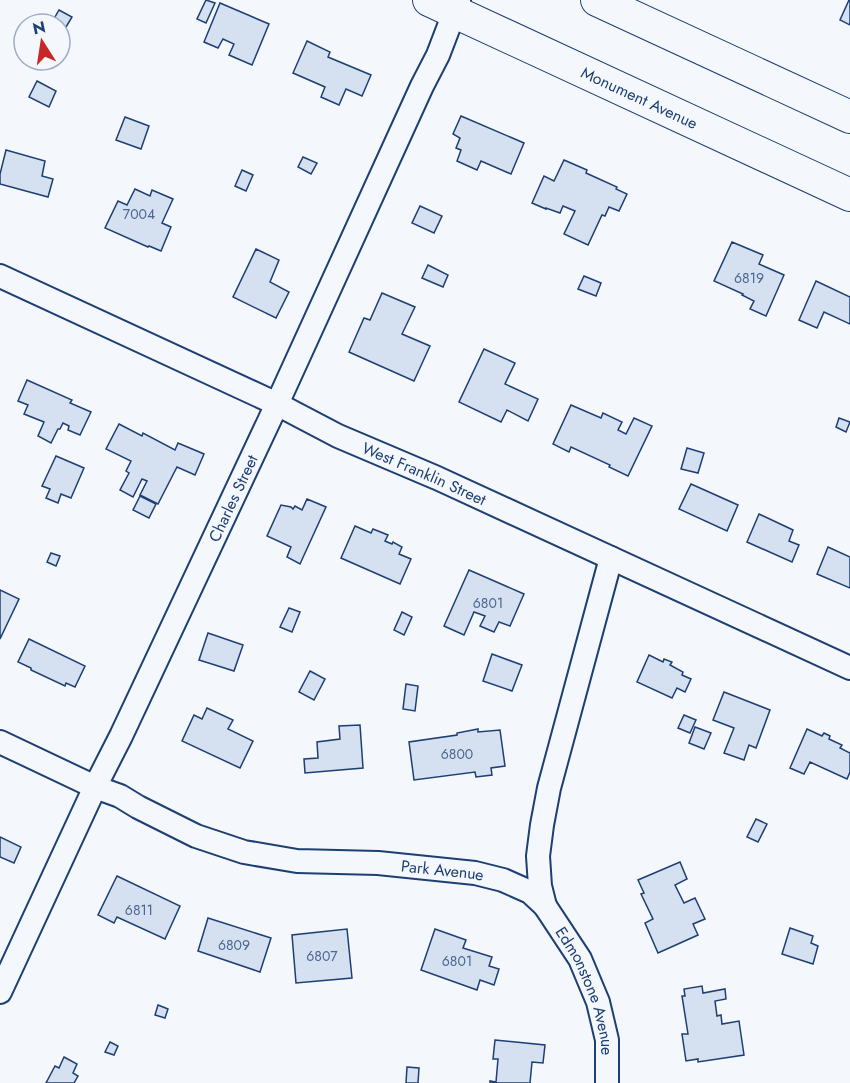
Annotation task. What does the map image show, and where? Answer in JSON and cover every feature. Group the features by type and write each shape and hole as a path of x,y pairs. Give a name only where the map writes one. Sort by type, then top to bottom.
{"street":[{"path":"597,0 850,117"},
{"name":"Monument Avenue","path":"447,4 850,195"},
{"name":"Charles Street","path":"0,992 277,404 438,55 447,4"},
{"name":"West Franklin Street","path":"0,276 277,404 338,436 437,478 850,668"},
{"path":"545,906 538,867 542,825 549,788 611,558"},
{"name":"Park Avenue","path":"0,742 95,787 120,796 196,836 244,852 297,861 378,863 475,873 503,880 530,892 545,906"},
{"name":"Edmonstone Avenue","path":"545,906 580,959 598,1002 607,1040 607,1083"}],"building":[{"path":"206,0 215,3 206,23 197,19"},
{"path":"850,0 850,25 840,20"},
{"path":"220,3 269,24 252,65 229,55 234,44 223,39 218,48 204,42"},
{"path":"307,41 330,52 328,57 371,75 362,96 346,89 339,105 321,97 325,87 293,73"},
{"path":"37,81 56,91 49,107 29,97"},
{"path":"461,116 524,143 511,174 481,161 477,170 457,161 461,150 456,148 460,138 453,134"},
{"path":"125,117 149,126 141,149 116,140"},
{"path":"6,150 45,161 42,176 53,179 48,197 0,184"},
{"path":"303,157 317,163 311,174 298,167"},
{"path":"564,160 587,170 586,173 627,194 619,211 609,207 605,216 602,215 588,245 564,234 575,211 563,206 560,213 532,203 544,176 554,181"},
{"path":"242,170 253,175 246,191 235,186"},
{"path":"135,189 150,196 152,190 173,199 162,223 171,227 161,251 105,228 118,201 127,205"},
{"path":"420,206 442,216 434,233 412,223"},
{"path":"732,242 763,255 759,264 784,275 766,316 750,309 754,301 714,281"},
{"path":"256,249 279,260 270,282 289,292 276,318 233,297"},
{"path":"428,265 448,275 443,287 422,278"},
{"path":"584,276 601,283 596,296 578,289"},
{"path":"816,281 850,297 850,324 824,312 817,328 799,320"},
{"path":"382,293 415,307 402,334 430,346 414,381 349,352 364,318 370,320"},
{"path":"484,349 515,363 505,384 538,399 528,421 507,410 501,422 459,402"},
{"path":"27,380 72,400 70,403 91,412 80,435 68,430 69,426 63,423 51,443 38,436 44,422 24,414 28,405 18,401"},
{"path":"571,405 601,418 603,413 622,422 618,430 626,434 634,418 652,426 628,476 571,447 569,452 553,444"},
{"path":"839,418 850,422 846,432 836,427"},
{"path":"119,424 142,436 143,433 175,450 178,443 204,454 195,475 177,467 158,504 140,495 147,481 142,479 133,497 120,490 129,473 126,471 131,461 106,449"},
{"path":"687,448 704,453 698,473 681,469"},
{"path":"56,456 84,468 71,498 61,494 58,503 46,498 50,489 42,486"},
{"path":"691,484 738,505 727,531 679,509"},
{"path":"140,496 156,504 149,518 133,510"},
{"path":"307,499 326,507 300,564 287,557 291,547 267,536 281,505 293,509 295,506 302,510"},
{"path":"759,514 793,530 789,541 799,545 792,562 747,542"},
{"path":"355,526 371,533 373,529 388,535 385,541 402,547 399,554 411,559 400,584 341,558"},
{"path":"828,547 850,557 850,588 817,574"},
{"path":"51,553 60,556 56,566 47,562"},
{"path":"469,570 524,594 510,626 499,622 494,632 480,626 485,616 474,612 464,635 444,626"},
{"path":"0,590 19,599 0,639"},
{"path":"289,608 300,612 292,632 280,627"},
{"path":"402,612 412,617 404,635 394,630"},
{"path":"208,633 243,645 234,671 199,660"},
{"path":"29,639 85,666 75,687 66,683 65,686 18,662"},
{"path":"492,654 522,665 512,691 483,681"},
{"path":"649,655 663,662 664,659 672,662 670,665 691,679 685,692 677,688 672,698 637,682"},
{"path":"310,671 325,679 314,700 299,692"},
{"path":"406,684 418,686 415,711 403,709"},
{"path":"724,692 770,710 756,748 749,745 744,760 724,753 734,728 713,720"},
{"path":"207,708 233,720 228,729 253,741 240,768 182,741 194,715 202,719"},
{"path":"684,715 696,720 690,733 678,728"},
{"path":"360,725 363,768 305,773 304,759 318,758 317,742 340,739 339,726"},
{"path":"695,727 711,733 704,749 689,743"},
{"path":"478,729 478,732 500,730 505,766 491,768 492,775 476,777 475,772 414,780 409,742 457,735 457,733"},
{"path":"807,729 822,736 824,733 830,736 829,739 842,745 840,748 850,753 850,772 847,779 810,762 804,774 790,768"},
{"path":"756,819 767,824 758,842 747,837"},
{"path":"0,837 21,847 14,863 0,857"},
{"path":"680,862 687,879 675,885 684,903 695,898 705,919 693,924 698,935 658,953 645,923 653,919 641,894 644,893 638,880"},
{"path":"117,876 180,906 165,939 117,917 114,923 98,915"},
{"path":"208,918 271,938 260,972 198,951"},
{"path":"790,928 813,936 811,943 818,946 813,964 782,954"},
{"path":"347,929 352,978 296,983 292,935"},
{"path":"435,929 466,940 463,948 492,957 489,966 499,969 494,985 480,980 477,990 421,970"},
{"path":"702,986 703,993 725,989 726,999 715,1001 717,1016 721,1015 722,1024 739,1021 744,1055 698,1062 698,1059 686,1061 682,1034 688,1034 682,996 685,996 684,989"},
{"path":"158,1005 168,1009 165,1018 155,1015"},
{"path":"495,1040 545,1045 543,1063 532,1062 530,1083 490,1083 490,1081 496,1082 498,1059 493,1059"},
{"path":"110,1042 118,1046 114,1055 105,1052"},
{"path":"64,1057 77,1064 73,1073 78,1076 74,1083 46,1083 55,1066 59,1068"},
{"path":"407,1067 419,1068 418,1083 406,1083"}]}
